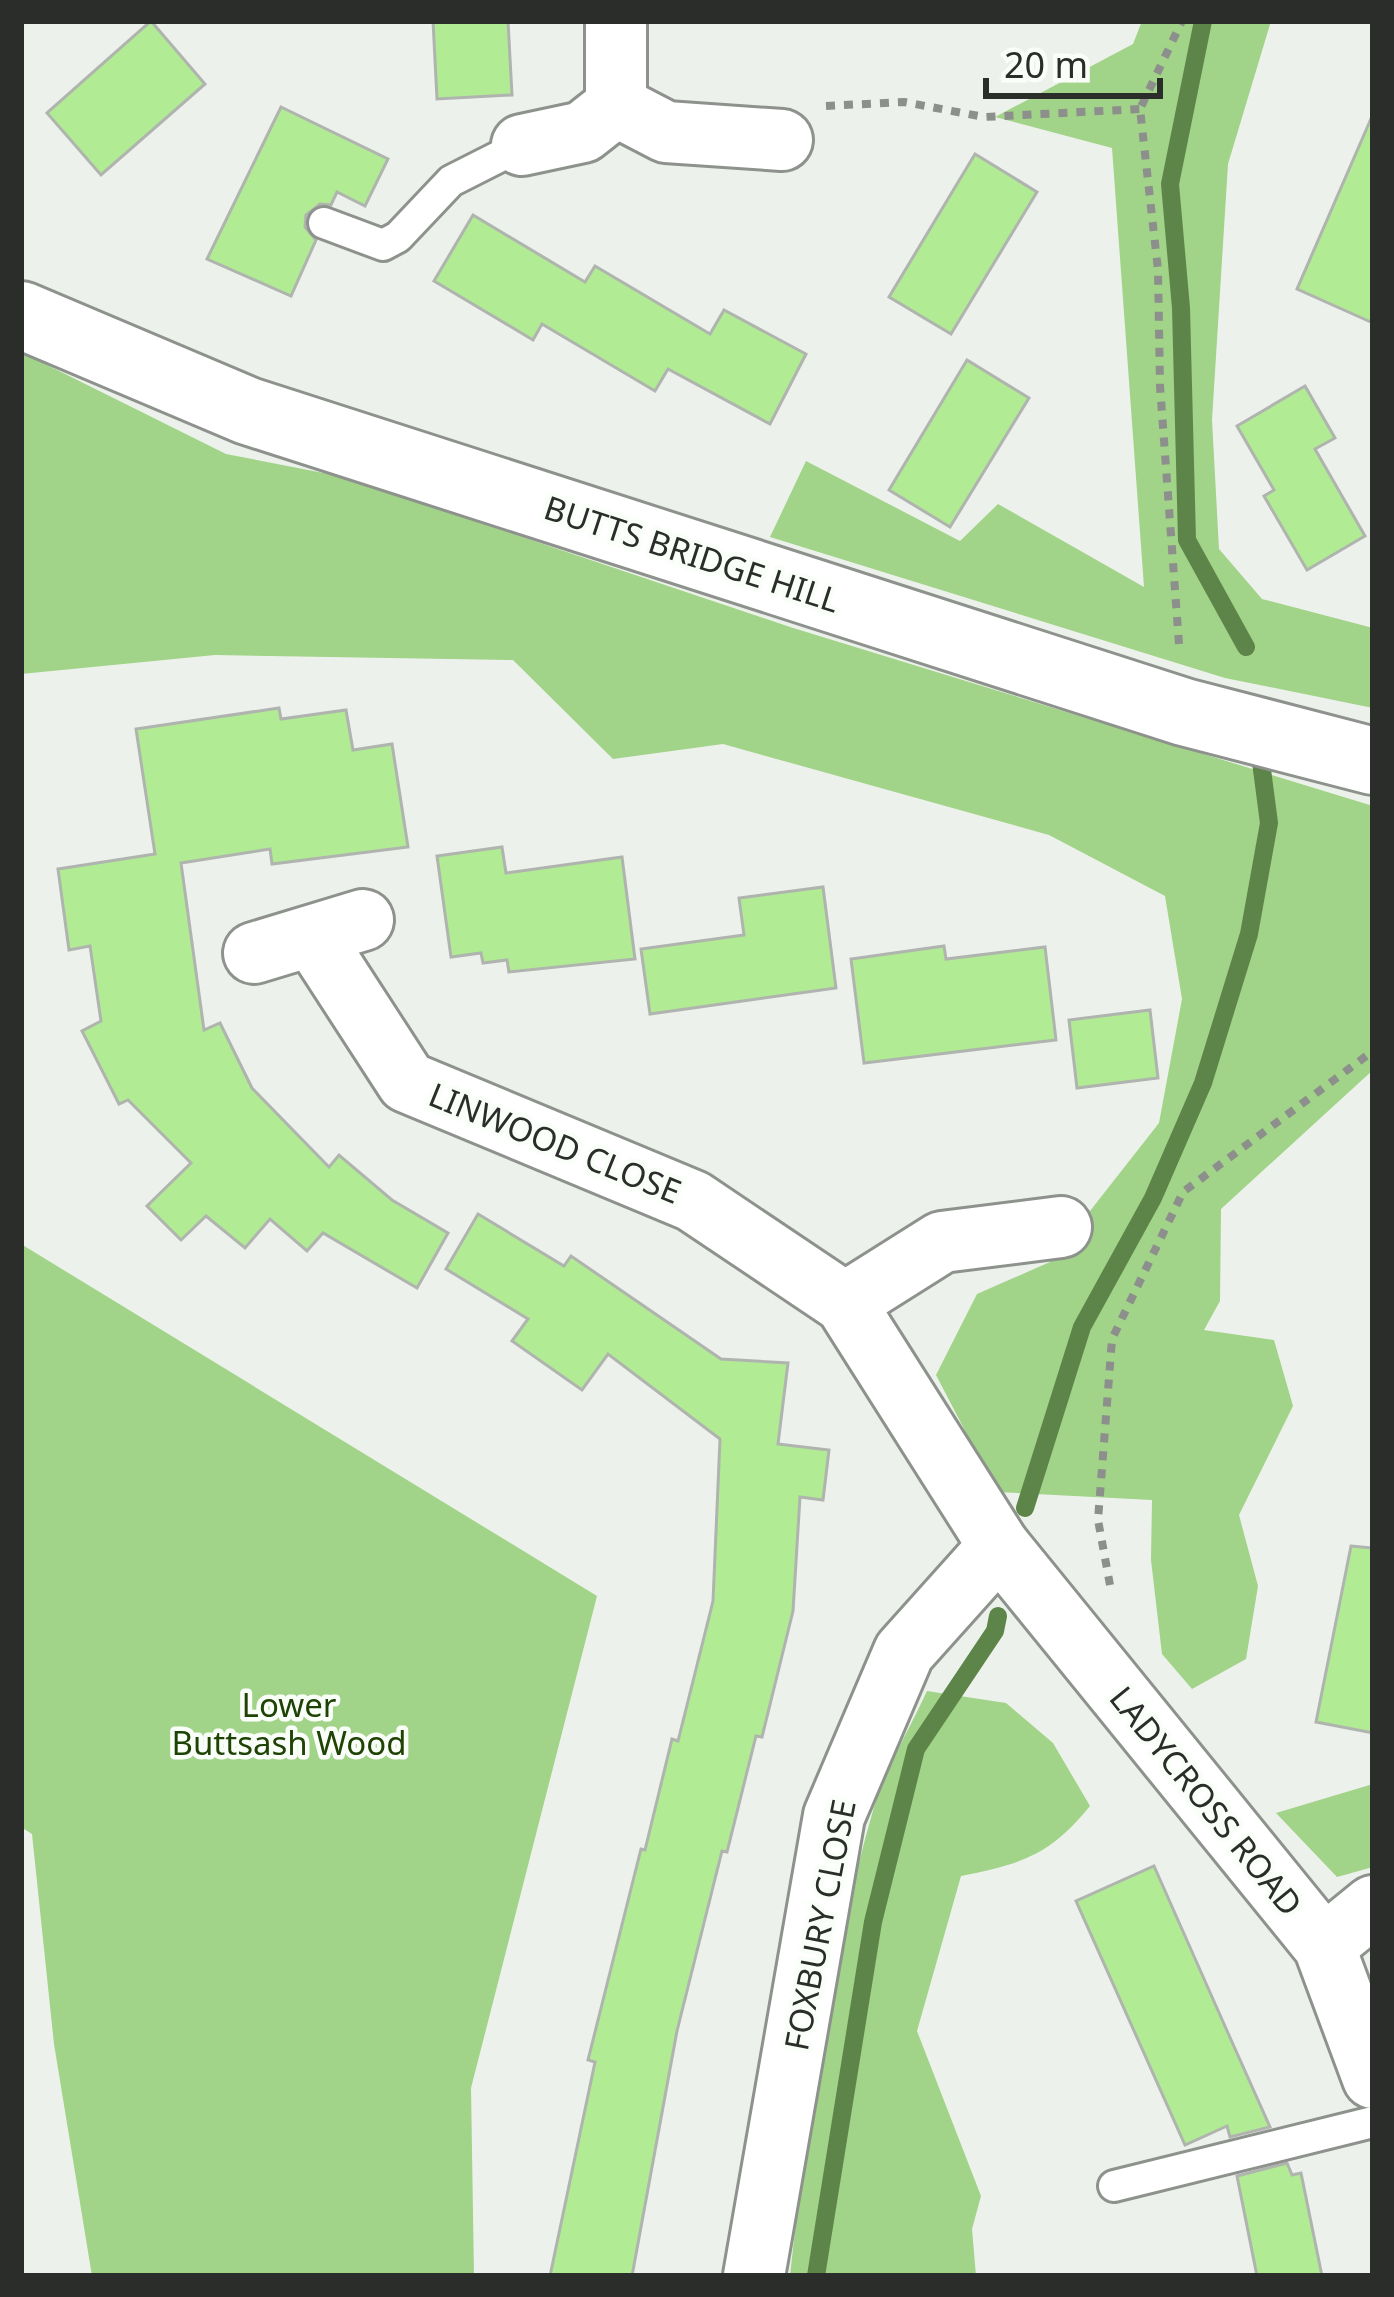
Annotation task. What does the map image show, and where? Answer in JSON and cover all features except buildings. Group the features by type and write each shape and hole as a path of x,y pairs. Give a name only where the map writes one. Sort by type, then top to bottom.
{"street":[{"path":"616,21 616,106"},
{"path":"616,106 666,132 782,140"},
{"path":"522,145 583,132 616,106"},
{"name":"BUTTS BRIDGE HILL","path":"21,315 248,411 1184,712 1373,761"},
{"name":"LINWOOD CLOSE","path":"254,953 338,929 407,1082 693,1201 845,1303 999,1546"},
{"path":"845,1303 942,1242 1061,1227"},
{"name":"LADYCROSS ROAD","path":"999,1546 1324,1946 1373,2078"},
{"name":"FOXBURY CLOSE","path":"754,2276 835,1816 904,1652 999,1546"},
{"path":"1324,1946 1373,1906"}],"lane":[{"path":"324,223 382,245 398,237 451,181 522,145"},
{"path":"1114,2186 1373,2122"}],"path":[{"path":"1182,21 1140,110 1158,270 1160,386 1184,712"},
{"path":"782,140 829,104 904,102 983,117 1140,110"},
{"path":"1114,1605 1099,1520 1112,1340 1183,1192 1373,1052"}],"green space":[{"path":"1142,21 1271,21 1228,164 1212,420 1219,549 1262,599 1373,628 1373,708 1225,678 770,537 806,461 960,541 998,504 1144,587 1112,148 995,117 1133,44"},
{"path":"21,352 226,454 344,477 790,627 1373,806 1373,1070 1221,1209 1220,1301 1204,1330 1274,1340 1293,1406 1239,1515 1258,1586 1246,1659 1192,1689 1162,1654 1151,1560 1152,1500 997,1492 936,1375 977,1294 1050,1262 1159,1123 1182,999 1165,896 1049,835 723,744 613,759 513,660 215,655 21,674"},
{"name":"Lower Buttsash Wood","path":"21,1244 597,1596 471,2088 474,2276 92,2276 54,2044 32,1834 21,1827"},
{"path":"927,1691 1006,1703 1053,1743 1090,1806 1048,1847 1001,1867 961,1876 917,2031 981,2196 972,2229 976,2276 790,2276 812,2099 858,1865 879,1792"},
{"path":"1373,1784 1373,1867 1337,1877 1276,1813"}],"waterway":[{"path":"1203,21 1170,184 1181,308 1187,540 1246,647"},
{"path":"1025,1508 1082,1327 1153,1198 1203,1083 1249,934 1269,823 1261,762"},
{"path":"816,2276 873,1922 916,1749 995,1631 998,1616"}]}
